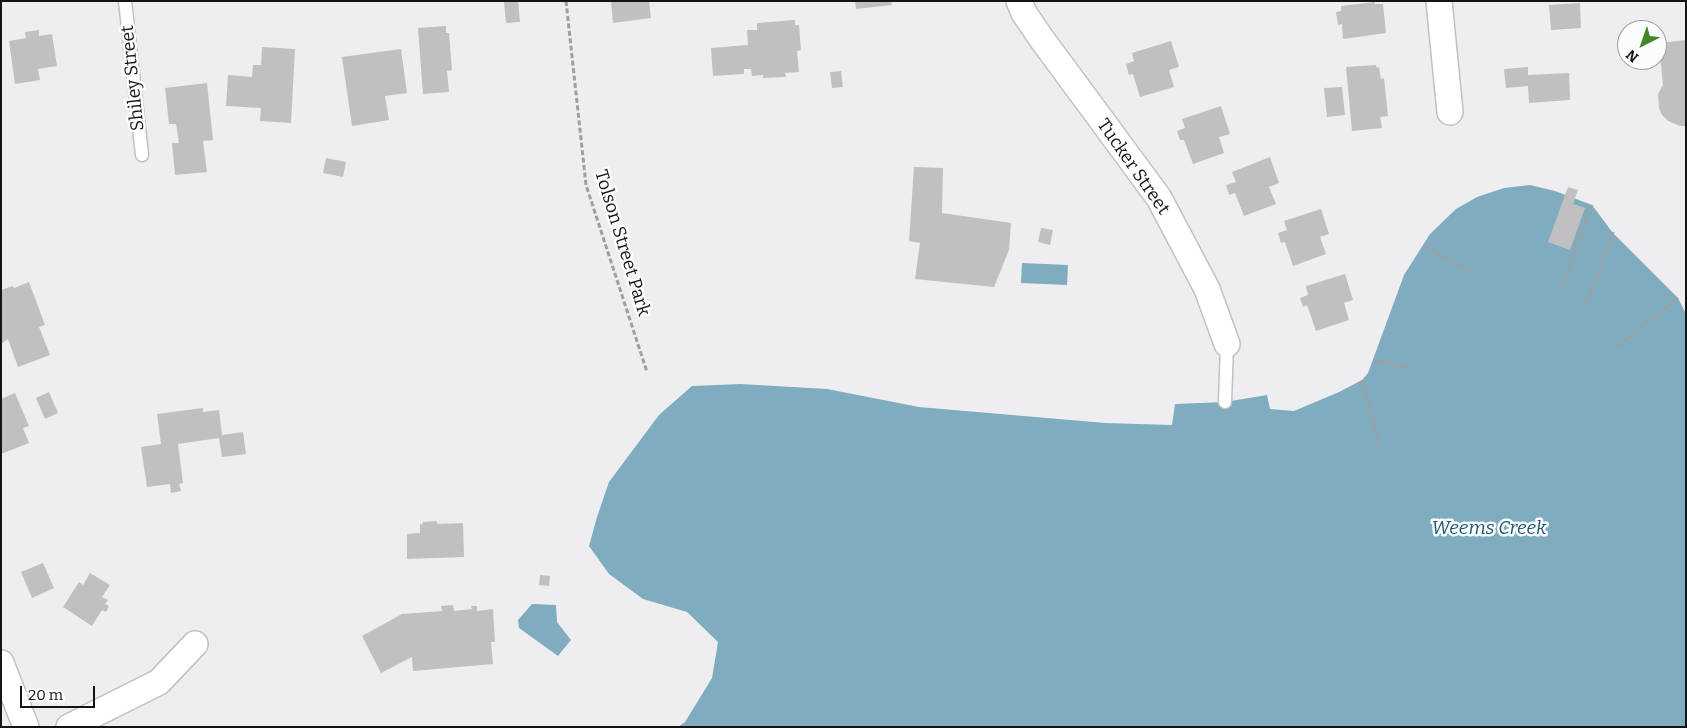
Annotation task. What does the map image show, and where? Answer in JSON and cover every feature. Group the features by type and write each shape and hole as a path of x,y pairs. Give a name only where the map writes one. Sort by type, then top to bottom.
{"street":[{"name":"Tucker Street","path":"1019,1 1024,13 1041,38 1159,198 1207,289 1228,344"},
{"path":"1439,1 1450,112"},
{"path":"69,727 159,682 195,644"},
{"path":"1,663 26,727"}],"lane":[{"name":"Shiley Street","path":"125,1 142,155"},
{"path":"1225,402 1228,344"}],"path":[{"name":"Tolson Street Park","path":"566,1 586,184 647,372"},
{"path":"1562,287 1592,205"},
{"path":"1586,304 1613,232"},
{"path":"1424,245 1473,274"},
{"path":"1616,348 1678,298"},
{"path":"1374,360 1413,369"},
{"path":"1362,380 1379,443"}],"water":[{"name":"Weems Creek","path":"1530,185 1555,191 1592,205 1613,233 1678,298 1686,314 1686,727 678,727 685,722 712,678 718,642 687,612 643,599 609,574 589,546 609,482 659,415 692,386 741,384 827,389 919,407 1105,423 1172,425 1175,404 1225,402 1267,395 1270,409 1294,411 1339,392 1362,380 1368,373 1404,275 1430,234 1456,209 1477,197 1504,188"},
{"path":"1022,263 1068,265 1067,285 1021,283"},
{"path":"532,604 556,605 557,622 571,640 558,656 519,628 518,620"}],"building":[{"path":"518,1 520,22 506,23 504,2"},
{"path":"611,1 649,1 651,18 613,23"},
{"path":"855,1 891,1 892,5 856,9"},
{"path":"1375,2 1375,4 1383,4 1386,33 1343,39 1342,24 1338,25 1336,12 1341,11 1341,6"},
{"path":"1580,3 1581,28 1551,30 1549,5"},
{"path":"795,20 795,25 799,25 801,50 797,51 799,72 785,73 786,77 763,78 763,75 752,76 751,69 744,69 744,74 713,76 711,48 748,45 747,30 757,30 757,23"},
{"path":"446,26 446,33 449,33 452,70 447,71 449,92 423,94 418,28"},
{"path":"39,30 39,36 52,34 57,66 38,69 40,80 15,84 9,41 26,38 25,32"},
{"path":"1686,40 1686,126 1680,126 1668,121 1662,115 1659,108 1658,94 1663,85 1662,70 1667,70 1667,42"},
{"path":"1171,41 1179,67 1169,70 1174,87 1140,97 1133,74 1129,75 1126,64 1134,61 1132,53"},
{"path":"262,47 295,49 291,123 260,121 261,108 226,106 228,75 252,77 253,65 261,65"},
{"path":"401,49 407,93 385,96 389,120 352,126 342,57"},
{"path":"1376,65 1377,68 1379,67 1381,79 1384,78 1388,116 1380,117 1382,128 1352,131 1346,67"},
{"path":"1528,67 1528,75 1569,73 1570,100 1529,103 1528,86 1506,88 1504,69"},
{"path":"841,71 843,87 832,88 830,72"},
{"path":"207,83 213,140 203,141 207,172 175,175 172,143 179,143 176,124 169,124 165,88"},
{"path":"1342,87 1345,115 1327,117 1324,88"},
{"path":"1221,106 1230,134 1219,137 1224,153 1193,164 1184,140 1180,140 1177,131 1185,128 1182,119"},
{"path":"1270,157 1279,183 1269,187 1276,204 1244,216 1235,193 1229,195 1226,185 1236,182 1232,172"},
{"path":"326,158 346,162 343,177 323,173"},
{"path":"914,167 943,168 942,213 1011,223 1009,250 994,287 915,279 920,243 909,241"},
{"path":"1568,187 1578,190 1573,204 1585,208 1570,250 1548,242"},
{"path":"1321,209 1329,234 1320,237 1326,254 1293,266 1285,242 1281,243 1278,233 1287,230 1284,221"},
{"path":"1041,228 1053,230 1050,245 1038,242"},
{"path":"1345,274 1353,300 1344,303 1349,320 1316,331 1307,305 1303,307 1300,298 1308,295 1306,286"},
{"path":"29,282 45,325 39,327 50,355 18,367 8,339 1,344 1,290 13,286 14,288"},
{"path":"49,392 58,413 45,419 36,398"},
{"path":"15,393 29,426 23,428 29,443 1,454 1,399"},
{"path":"203,408 203,412 219,410 222,435 243,432 246,454 222,457 219,438 178,444 183,483 179,484 181,491 171,493 170,484 147,487 141,447 161,444 157,414"},
{"path":"437,521 437,524 463,523 464,557 407,559 407,534 420,533 420,524 422,525 423,522"},
{"path":"43,563 54,588 32,598 21,572"},
{"path":"90,573 110,585 102,597 108,600 105,604 109,606 106,612 102,610 92,626 63,607 79,582 83,585"},
{"path":"540,575 550,576 549,586 539,585"},
{"path":"453,605 454,611 472,609 471,606 477,606 477,611 493,609 495,642 491,642 493,664 413,671 412,657 381,673 362,636 402,614 442,611 441,606"}]}
